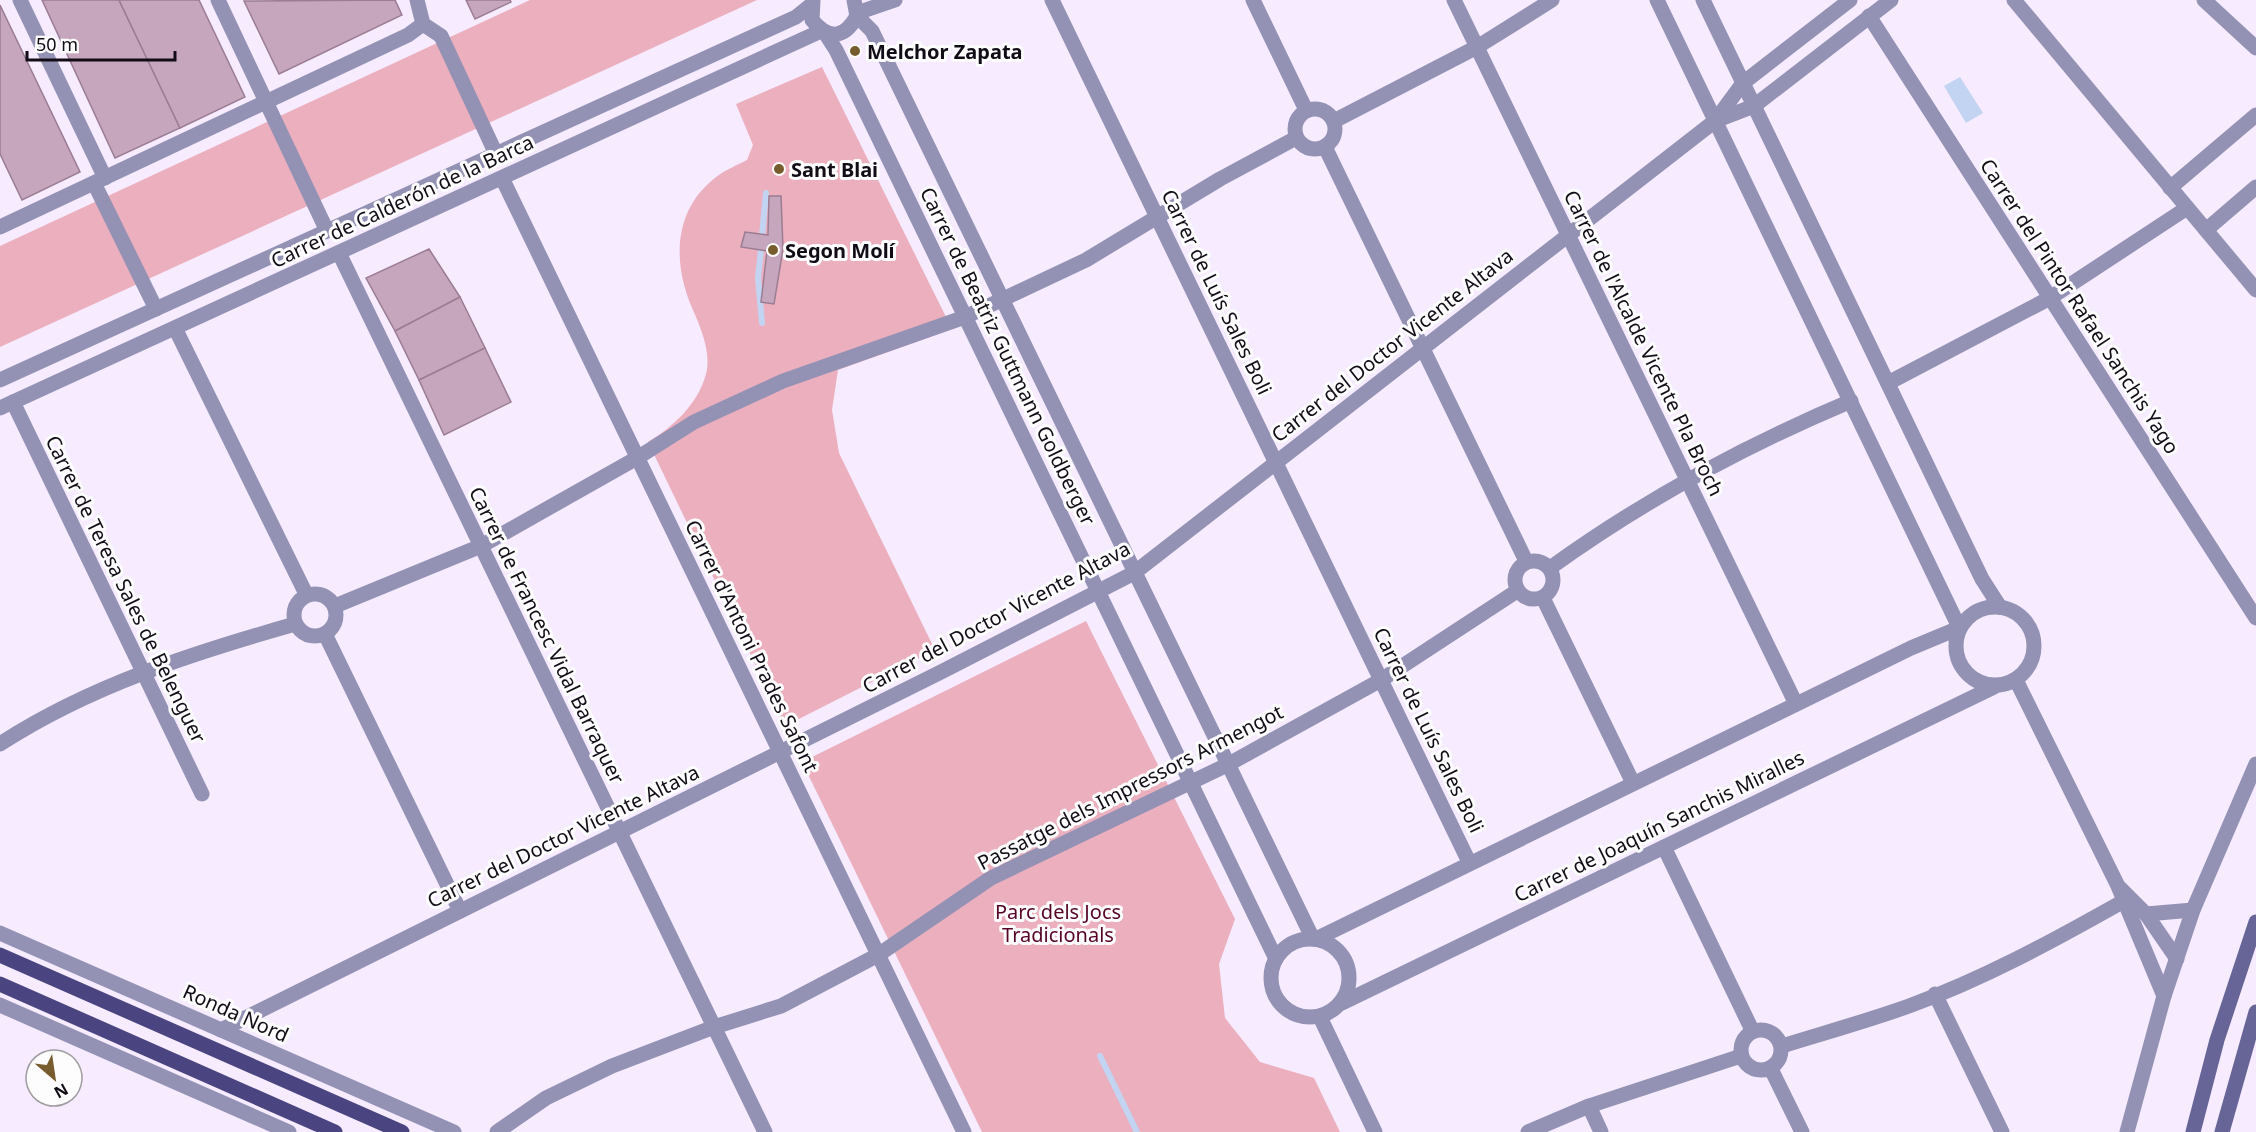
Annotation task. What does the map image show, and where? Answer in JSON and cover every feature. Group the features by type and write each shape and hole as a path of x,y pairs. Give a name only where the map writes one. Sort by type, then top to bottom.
{"main road":[{"path":"0,955 402,1132"},
{"path":"0,984 336,1132"}],"street":[{"path":"20,0 156,309"},
{"path":"218,0 327,231"},
{"path":"417,0 423,24 441,36 496,154"},
{"path":"856,10 895,0"},
{"name":"Carrer de Luís Sales Boli","path":"1052,0 1469,862"},
{"path":"1253,0 1306,110"},
{"name":"Carrer de l'Alcalde Vicente Pla Broch","path":"1454,0 1796,704"},
{"path":"1334,120 1477,47 1552,0"},
{"path":"1657,0 1959,628 1955,655 1969,678 1994,687 2016,680 2032,662 2034,638 2022,617 2000,607 1982,579 1702,0"},
{"name":"Carrer del Doctor Vicente Altava","path":"221,1030 1134,573 1715,121 1743,83 1850,0"},
{"name":"Carrer del Doctor Vicente Altava","path":"1715,121 1754,106 1891,0"},
{"path":"2014,0 2256,290"},
{"path":"2204,0 2256,48"},
{"name":"Carrer de Calderón de la Barca","path":"0,380 796,17 812,3"},
{"name":"Carrer de Beatriz Guttmann Goldberger","path":"812,3 812,20 836,50 1276,959"},
{"name":"Carrer de Calderón de la Barca","path":"7,405 823,32 838,34 850,28 856,10"},
{"name":"Carrer de Beatriz Guttmann Goldberger","path":"856,10 872,31 1227,765 1314,939"},
{"name":"Carrer del Pintor Rafael Sanchis Yago","path":"1869,16 2256,618"},
{"path":"0,227 408,35 423,24"},
{"path":"1306,110 1324,110 1334,120 1334,137 1324,147 1310,148 1296,138 1295,123 1306,110"},
{"path":"2170,188 2256,114"},
{"path":"335,606 480,546 638,458 694,422 783,381 965,317 1086,260 1158,219 1220,179 1296,138"},
{"path":"1324,147 1526,561"},
{"name":"Carrer d'Antoni Prades Safont","path":"502,178 964,1132"},
{"path":"2206,230 2256,187"},
{"path":"1888,383 2050,298 2187,208"},
{"name":"Carrer de Francesc Vidal Barraquer","path":"339,253 765,1132"},
{"path":"175,328 306,594"},
{"path":"1550,568 1606,527 1687,479 1785,429 1851,401"},
{"name":"Carrer de Teresa Sales de Belenguer","path":"7,405 202,794"},
{"path":"1539,560 1550,568 1554,585 1543,598 1529,599 1517,591 1515,574 1526,561 1539,560"},
{"name":"Passatge dels Impressors Armengot","path":"497,1132 546,1098 603,1070 714,1027 781,1006 879,956 991,878 1227,765 1381,681 1517,591"},
{"path":"306,594 324,594 335,606 336,622 325,634 306,635 295,624 294,608 306,594"},
{"path":"1543,598 1633,783"},
{"path":"1314,939 1340,952 1350,977 1342,1003 1332,1012 1320,1017 1297,1016 1279,1002 1271,981 1276,959 1292,944 1314,939 1911,648 1959,628 1977,611 2000,607"},
{"path":"0,744 42,717 143,673 216,646 295,624"},
{"path":"325,634 460,911"},
{"path":"2016,680 2118,886 2122,902 2164,996"},
{"name":"Carrer de Joaquín Sanchis Miralles","path":"1342,1003 1994,687"},
{"path":"2132,1129 2164,996 2193,910 2256,764"},
{"path":"1664,847 1752,1030"},
{"path":"2118,886 2146,914 2177,959"},
{"path":"1782,1046 1909,1005 1935,994 2040,948 2122,902"},
{"path":"2146,914 2193,910"},
{"path":"2193,1132 2217,1040 2256,922"},
{"name":"Ronda Nord","path":"0,933 454,1132"},
{"path":"2143,946 2177,959"},
{"path":"1935,994 2002,1132"},
{"path":"0,1005 289,1132"},
{"path":"2222,1132 2256,1012"},
{"path":"1320,1017 1375,1132"},
{"path":"1752,1030 1771,1031 1782,1046 1780,1059 1772,1069 1753,1070 1741,1056 1742,1041 1752,1030"},
{"path":"1528,1132 1589,1106 1741,1056"},
{"path":"1772,1069 1802,1132"},
{"path":"1589,1106 1600,1129"}],"green space":[{"path":"530,0 757,0 0,347 0,246"},
{"path":"822,67 952,329 838,370 832,410 839,453 935,650 785,726 648,442 675,422 691,405 706,374 706,347 684,286 681,268 681,233 693,202 704,188 722,173 747,160 753,145 736,104"},
{"name":"Parc dels Jocs Tradicionals","path":"1086,621 1235,919 1219,964 1225,1018 1260,1062 1314,1078 1340,1132 982,1132 802,762"}],"water":[{"path":"1960,77 1983,113 1966,123 1944,86"}],"building":[{"path":"42,0 119,0 180,128 115,158"},
{"path":"119,0 199,0 245,97 180,128"},
{"path":"395,0 402,15 279,74 244,1"},
{"path":"466,0 510,0 511,2 475,19"},
{"path":"0,5 80,172 22,200 0,154"},
{"name":"Segon Molí","path":"769,196 781,196 783,249 774,304 761,302 767,251 741,247 745,232 768,235"},
{"path":"429,249 460,297 395,331 366,278"},
{"path":"460,297 485,348 419,380 395,331"},
{"path":"485,348 511,402 444,435 419,380"}],"waterway":[{"path":"762,235 766,193"},
{"path":"761,250 758,278 762,323"},
{"path":"1100,1056 1137,1132"}],"place":[{"name":"Melchor Zapata","path":"855,51"},
{"name":"Sant Blai","path":"779,169"},
{"name":"Segon Molí","path":"773,250"}]}
